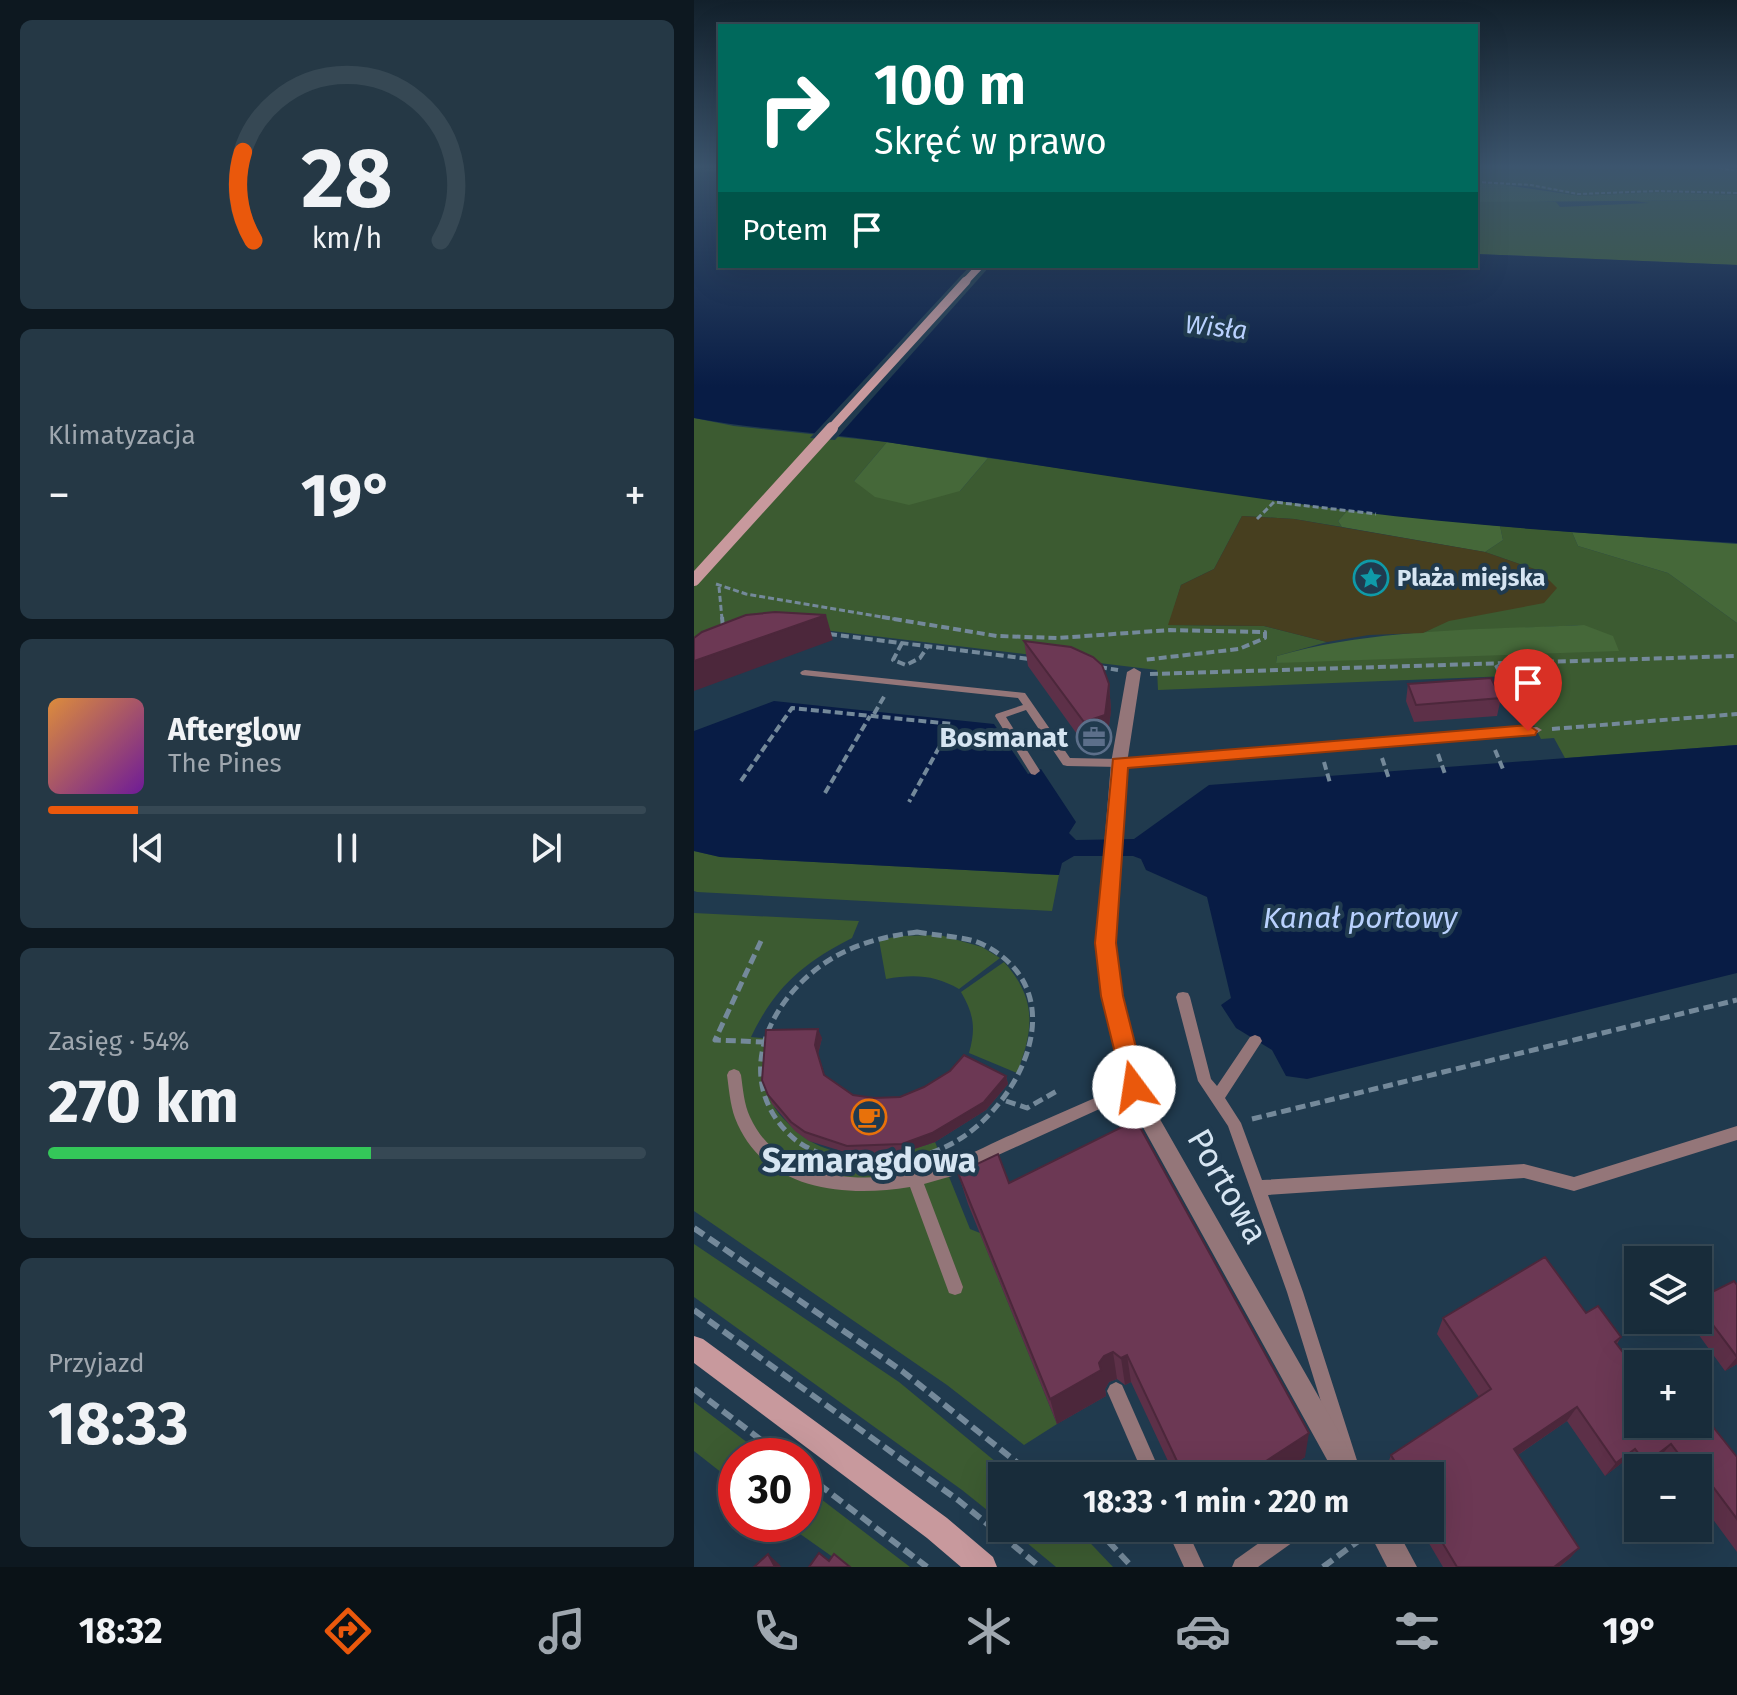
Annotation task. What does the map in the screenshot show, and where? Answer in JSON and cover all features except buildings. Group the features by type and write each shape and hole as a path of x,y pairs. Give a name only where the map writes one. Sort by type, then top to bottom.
{"main road":[{"path":"694,580 978,268"},
{"path":"694,1348 937,1528 983,1567"}],"street":[{"name":"Portowa","path":"1134,672 1119,763 1105,943 1112,996 1134,1087 1139,1102 1344,1462"},
{"path":"1382,1542 1403,1567"}],"lane":[{"path":"805,673 1021,695 1067,762 1119,763 1533,731"},
{"path":"1029,706 1000,716 1035,771"},
{"path":"1183,997 1205,1081 1234,1123 1295,1292 1348,1462"},
{"path":"1217,1098 1255,1041"},
{"path":"734,1075 745,1123 780,1162 804,1176 839,1183 878,1185 915,1180 947,1171 1134,1087"},
{"path":"1258,1188 1524,1171 1574,1184 1737,1133"},
{"path":"915,1180 955,1287"},
{"path":"1116,1391 1147,1462"},
{"path":"1182,1542 1194,1567"},
{"path":"1242,1567 1272,1542"}],"path":[{"path":"1257,519 1274,502 1376,514"},
{"path":"711,579 719,587 997,636 1058,638 1170,630 1265,632 1265,638 1256,645 1234,650 1159,655 1143,660 1134,672"},
{"path":"719,587 723,631"},
{"path":"829,634 1039,660"},
{"path":"902,643 894,655 897,663 915,662 928,646"},
{"path":"1087,666 1157,675 1737,656"},
{"path":"1496,664 1533,731 1737,714"},
{"path":"825,793 888,689"},
{"path":"741,781 792,708 873,713 952,724 909,802"},
{"path":"1493,746 1503,769"},
{"path":"1436,751 1445,774"},
{"path":"1380,755 1389,779"},
{"path":"1323,759 1330,783"},
{"path":"929,932 961,936 998,952 1013,965 1032,999 1035,1039 1029,1061 1006,1101 961,1138 904,1161 876,1164 823,1157 792,1139 770,1115 761,1095 757,1073 763,1042 791,992 827,961 871,940 893,934 929,932"},
{"path":"761,941 715,1040 763,1042"},
{"path":"1234,1123 1737,1000"},
{"path":"1006,1101 1027,1108 1057,1091"},
{"path":"694,1228 902,1371 1016,1462"},
{"path":"694,1310 958,1500 1040,1567"},
{"path":"694,1389 758,1438"},
{"path":"822,1487 927,1567"},
{"path":"1109,1542 1132,1567"},
{"path":"1323,1567 1359,1542"}],"green space":[{"path":"1478,241 1737,241 1737,265 1478,254"},
{"path":"694,418 734,426 887,442 854,481 960,491 988,458 1348,510 1338,521 1342,527 1294,519 1242,516 1214,569 1181,585 1169,625 1264,626 1327,642 1277,656 1276,663 1584,625 1423,633 1540,571 1485,552 1503,540 1500,526 1572,532 1578,546 1668,573 1737,623 1737,745 1565,758 1554,738 1541,739 1509,676 1158,690 1157,670 790,626 694,656"},
{"path":"887,442 988,458 960,491 909,505 875,497 854,481"},
{"path":"1348,510 1500,526 1503,540 1485,552 1342,527 1338,521"},
{"path":"1572,532 1737,544 1737,623 1668,573 1578,546"},
{"path":"1584,625 1613,636 1619,651 1276,663 1277,656 1391,635"},
{"path":"694,851 720,857 1059,875 1052,911 697,892 694,891"},
{"path":"694,913 859,921 852,938 819,957 792,978 770,1004 751,1037 770,1039 773,1104 805,1138 840,1152 898,1152 935,1142 970,1229 980,1233 1057,1424 1024,1445 947,1385 694,1211"},
{"path":"940,935 982,947 1000,958 959,989 924,977 886,979 879,940"},
{"path":"1004,962 1022,989 1029,1015 1027,1042 1017,1073 969,1053 972,1022 961,992"},
{"path":"694,1244 899,1382 996,1462 988,1462 988,1511 962,1490 694,1297"},
{"path":"694,1402 741,1438 718,1438 718,1470 694,1451"},
{"path":"822,1500 910,1567 847,1567 812,1542 822,1542"},
{"path":"1026,1542 1089,1542 1113,1567 1056,1567"}],"sand":[{"name":"Plaża miejska","path":"1242,516 1294,519 1485,552 1540,571 1557,588 1544,603 1449,621 1423,633 1369,635 1327,642 1264,626 1168,625 1181,585 1214,569"}],"water":[{"name":"Wisła","path":"694,241 718,241 718,268 1478,268 1478,254 1737,265 1737,543 1400,517 862,439 694,418"},
{"name":"Kanał portowy","path":"774,701 994,724 1028,774 1041,769 1076,822 1069,833 1076,840 1134,839 1209,785 1737,745 1737,973 1307,1079 1286,1076 1272,1050 1236,1028 1221,1005 1231,998 1207,897 1146,870 1141,859 1133,856 1074,856 1062,863 1059,875 720,857 694,851 694,731"}],"pier":[{"path":"968,268 988,268 835,440 810,438"}],"place":[{"name":"Plaża miejska","path":"1371,578"},
{"name":"Bosmanat","path":"1094,737"},
{"name":"Szmaragdowa","path":"869,1117"}],"route":[{"path":"1134,1087 1112,996 1105,943 1119,763 1528,731"}]}
